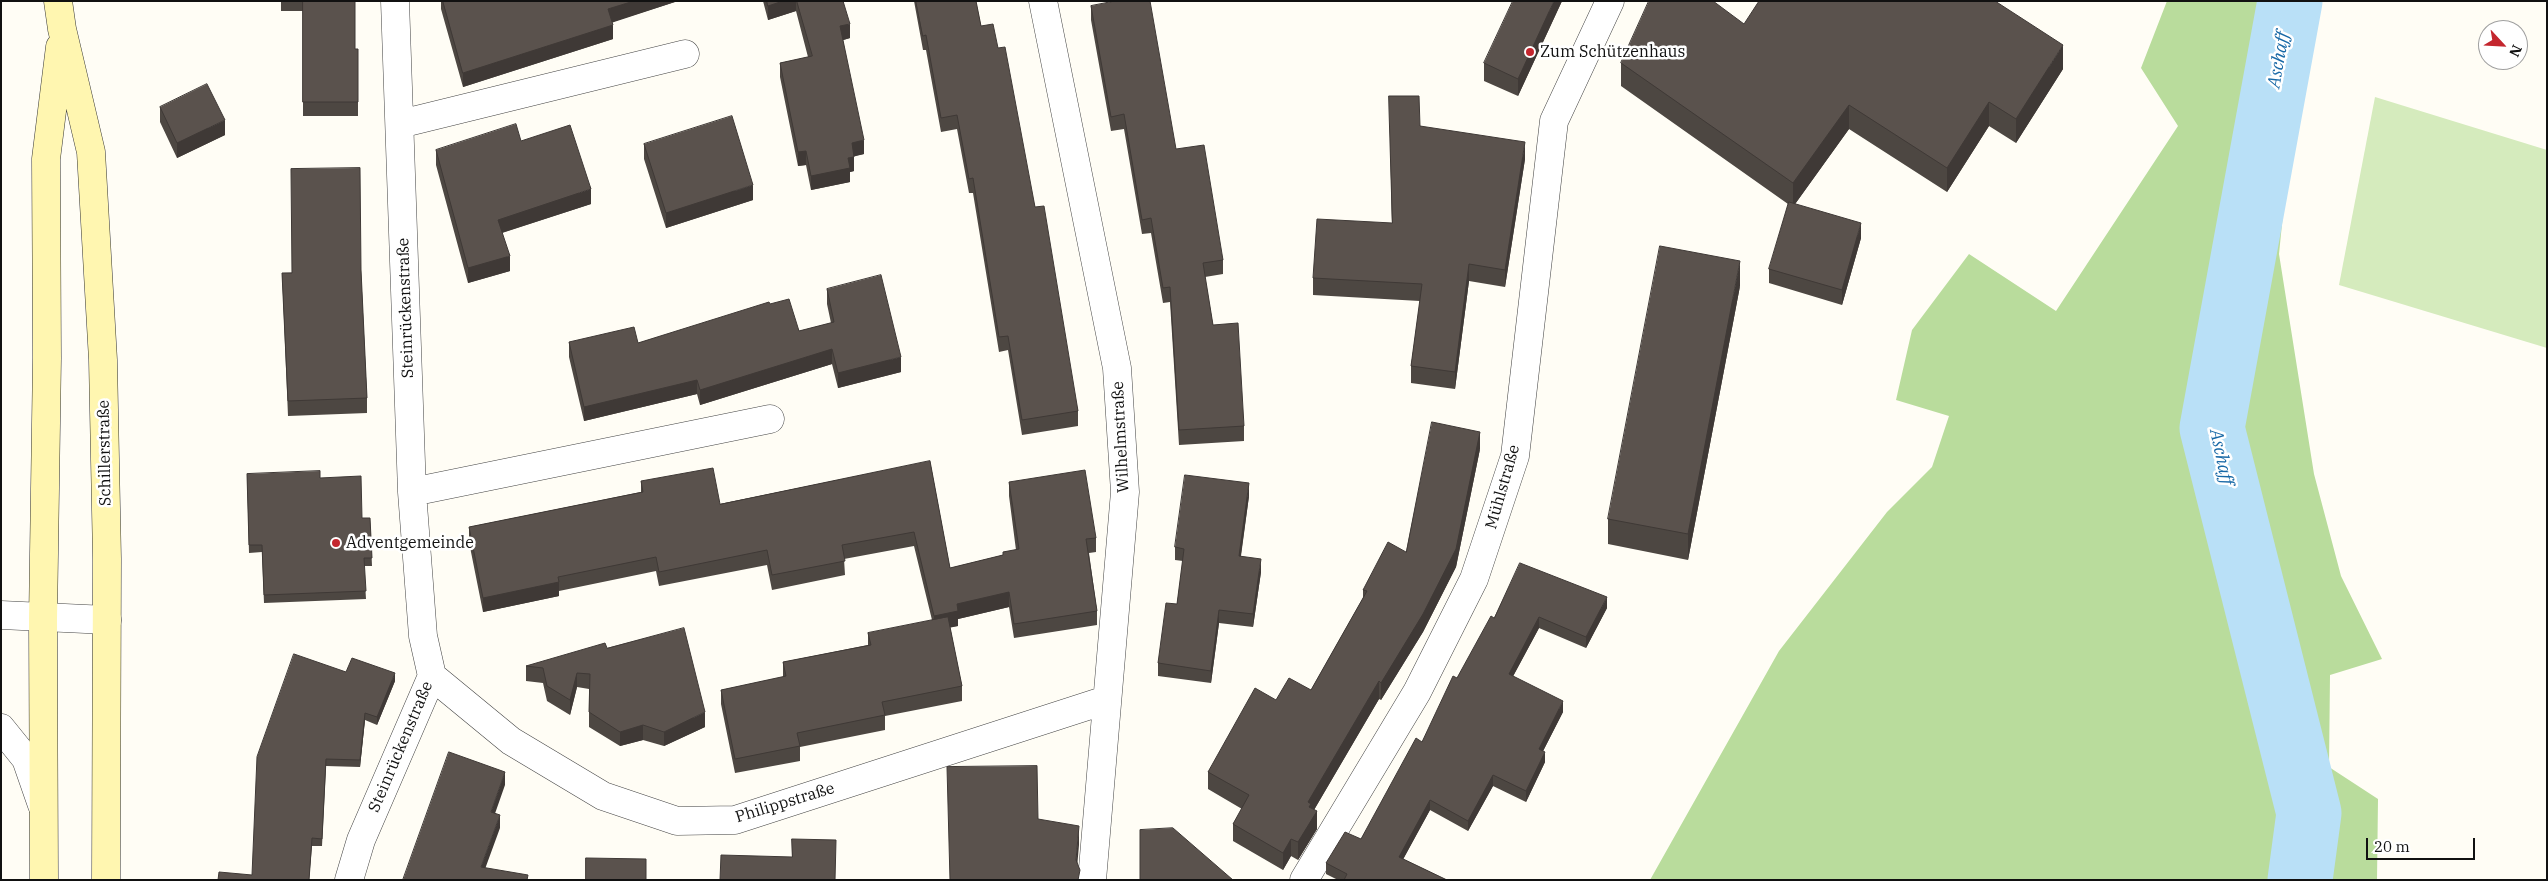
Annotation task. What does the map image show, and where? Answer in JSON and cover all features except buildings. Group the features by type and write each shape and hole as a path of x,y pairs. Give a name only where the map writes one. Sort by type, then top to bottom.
{"main road":[{"name":"Schillerstraße","path":"58,1 62,30 91,152 103,360 107,620 106,880"},
{"name":"Schillerstraße","path":"44,880 42,618 47,358 46,159 62,30"}],"street":[{"name":"Steinrückenstraße","path":"349,880 361,840 432,676 423,636 412,492 395,1"},
{"name":"Wilhelmstraße","path":"1043,1 1117,368 1125,492 1092,880"},
{"name":"Mühlstraße","path":"1304,880 1417,692 1474,579 1515,456 1554,121 1610,1"},
{"path":"400,124 685,54"},
{"path":"412,492 770,420"},
{"path":"1,615 107,620"},
{"name":"Philippstraße","path":"432,676 511,741 594,791 677,822 735,820 1106,700"},
{"path":"1,728 26,759 44,812"}],"green space":[{"path":"2167,1 2314,1 2300,44 2279,254 2314,474 2341,576 2382,659 2330,675 2329,767 2378,799 2377,880 1650,880 1779,651 1887,512 1932,467 1949,416 1896,400 1912,330 1969,254 2056,311 2178,126 2141,68"},
{"path":"2375,97 2547,150 2547,348 2339,285"}],"waterway":[{"name":"Aschaff","path":"2290,1 2212,428 2309,813 2300,880"}],"place":[{"name":"Zum Schützenhaus","path":"1530,52"},
{"name":"Adventgemeinde","path":"336,543"}]}
